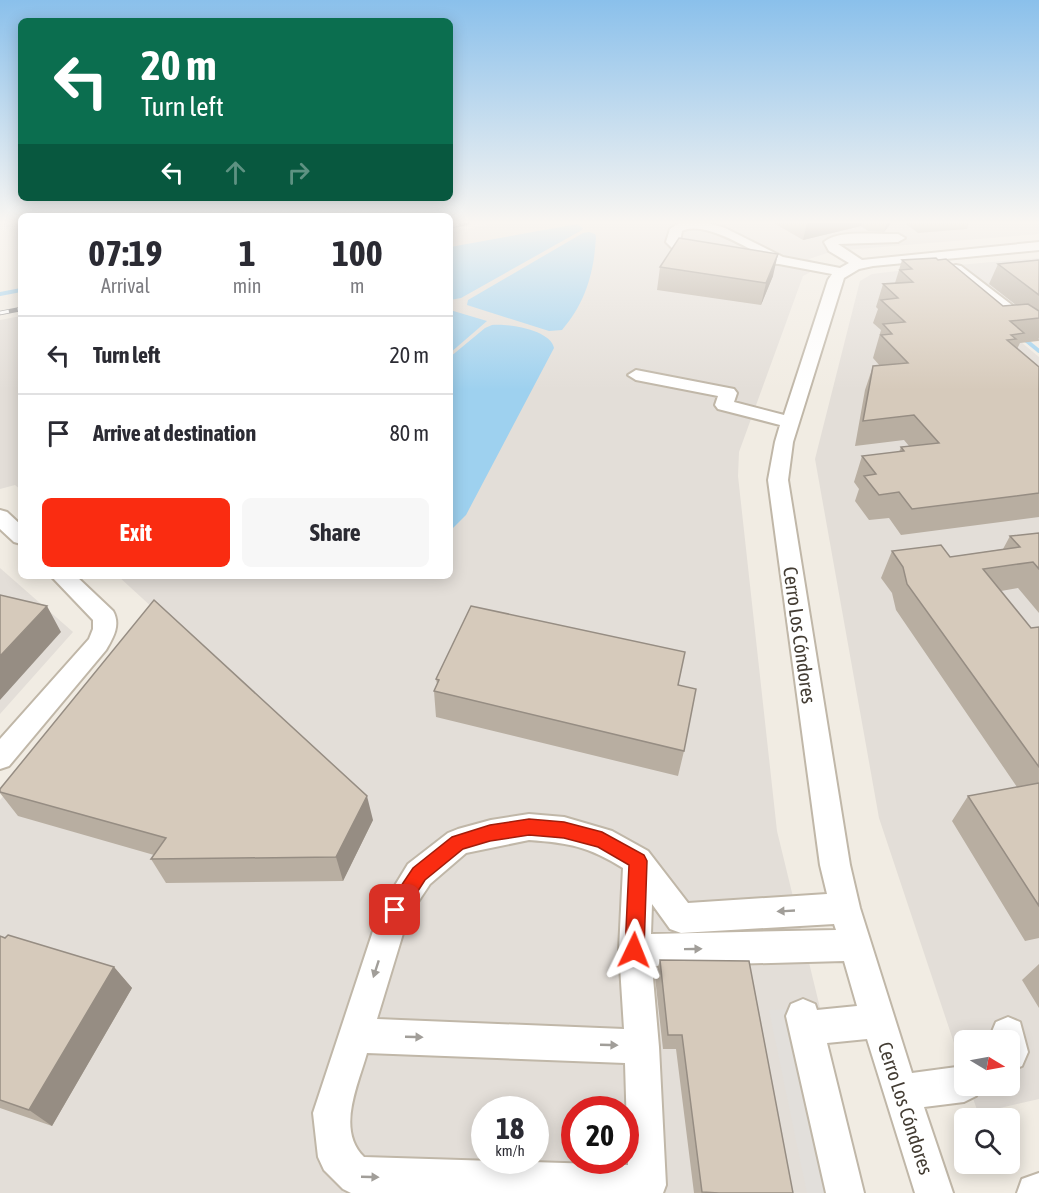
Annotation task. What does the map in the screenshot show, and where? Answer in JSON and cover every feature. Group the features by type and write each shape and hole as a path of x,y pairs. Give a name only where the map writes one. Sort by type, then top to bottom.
{"street":[{"name":"Cerro Los Cóndores","path":"837,279 790,422 780,458 778,480 829,831 845,908 900,1092 934,1193"},
{"path":"969,279 1039,334"},
{"path":"636,375 728,393 724,405 790,422"},
{"path":"0,517 18,534"},
{"path":"0,758 98,644 105,629 105,617 65,579"},
{"path":"638,861 634,950 642,1047 647,1185 356,1176 337,1157 330,1113 395,910 419,874 458,842 490,833 529,827 564,830 602,840 638,861 681,918 845,908"},
{"path":"634,950 857,945"},
{"path":"844,1193 805,1022 853,1025 878,1021"},
{"path":"355,1035 642,1047"},
{"path":"900,1092 954,1085"}],"shaded area":[{"path":"453,279 802,279 739,452 738,476 777,831 865,1193 0,1193 0,800 154,609 121,579 453,579"},
{"path":"864,279 945,279 1039,357 1039,1099 1000,1108 976,1108 972,1096 1020,1096 1020,1030 954,1030 954,1043 879,818 815,459 860,281"},
{"path":"963,279 1039,279 1039,340"},
{"path":"18,317 18,488 15,485 0,489 0,320"},
{"path":"0,568 73,632 0,714"},
{"path":"817,1008 863,1193 807,1193 769,1010"}],"water":[{"path":"453,279 495,279 461,298 453,299"},
{"path":"505,279 589,279 577,309 562,330 549,331 467,305 468,300"},
{"path":"453,311 487,321 453,350"},
{"path":"492,325 508,325 528,329 545,337 554,348 466,515 453,528 453,355 485,328"}],"building":[{"path":"737,279 768,279 766,283"},
{"path":"909,279 970,279 1003,306 1028,304 1039,311 1039,318 1010,321 1024,333 1011,335 1016,339 1007,340 1039,367 1039,493 912,509 899,492 879,495 864,476 876,474 862,456 904,451 901,447 939,443 914,415 863,421 873,366 908,363 881,335 892,334 883,324 905,322 881,300 898,298 883,284 913,282"},
{"path":"1017,279 1039,279 1039,295"},
{"path":"1039,533 1039,569 1033,562 983,569 1031,628 1039,627 1039,767 907,584 903,567 892,551 941,545 950,557 1020,547 1010,536"},
{"path":"0,595 47,606 0,656"},
{"path":"154,600 367,796 336,857 151,859 166,838 0,792 0,789"},
{"path":"471,606 685,652 678,685 696,689 684,751 434,691 439,680 436,679"},
{"path":"1039,783 1039,906 968,796"},
{"path":"8,935 114,967 29,1110 0,1100 0,936 5,938"},
{"path":"660,960 749,961 793,1193 702,1192 682,1035 668,1035"}],"waterway":[{"path":"0,294 18,291"},
{"path":"1023,338 1039,351"}],"railway":[{"path":"0,313 18,310"}],"route":[{"path":"395,910 419,874 458,842 490,833 529,827 564,830 602,840 638,861 634,950"}]}
